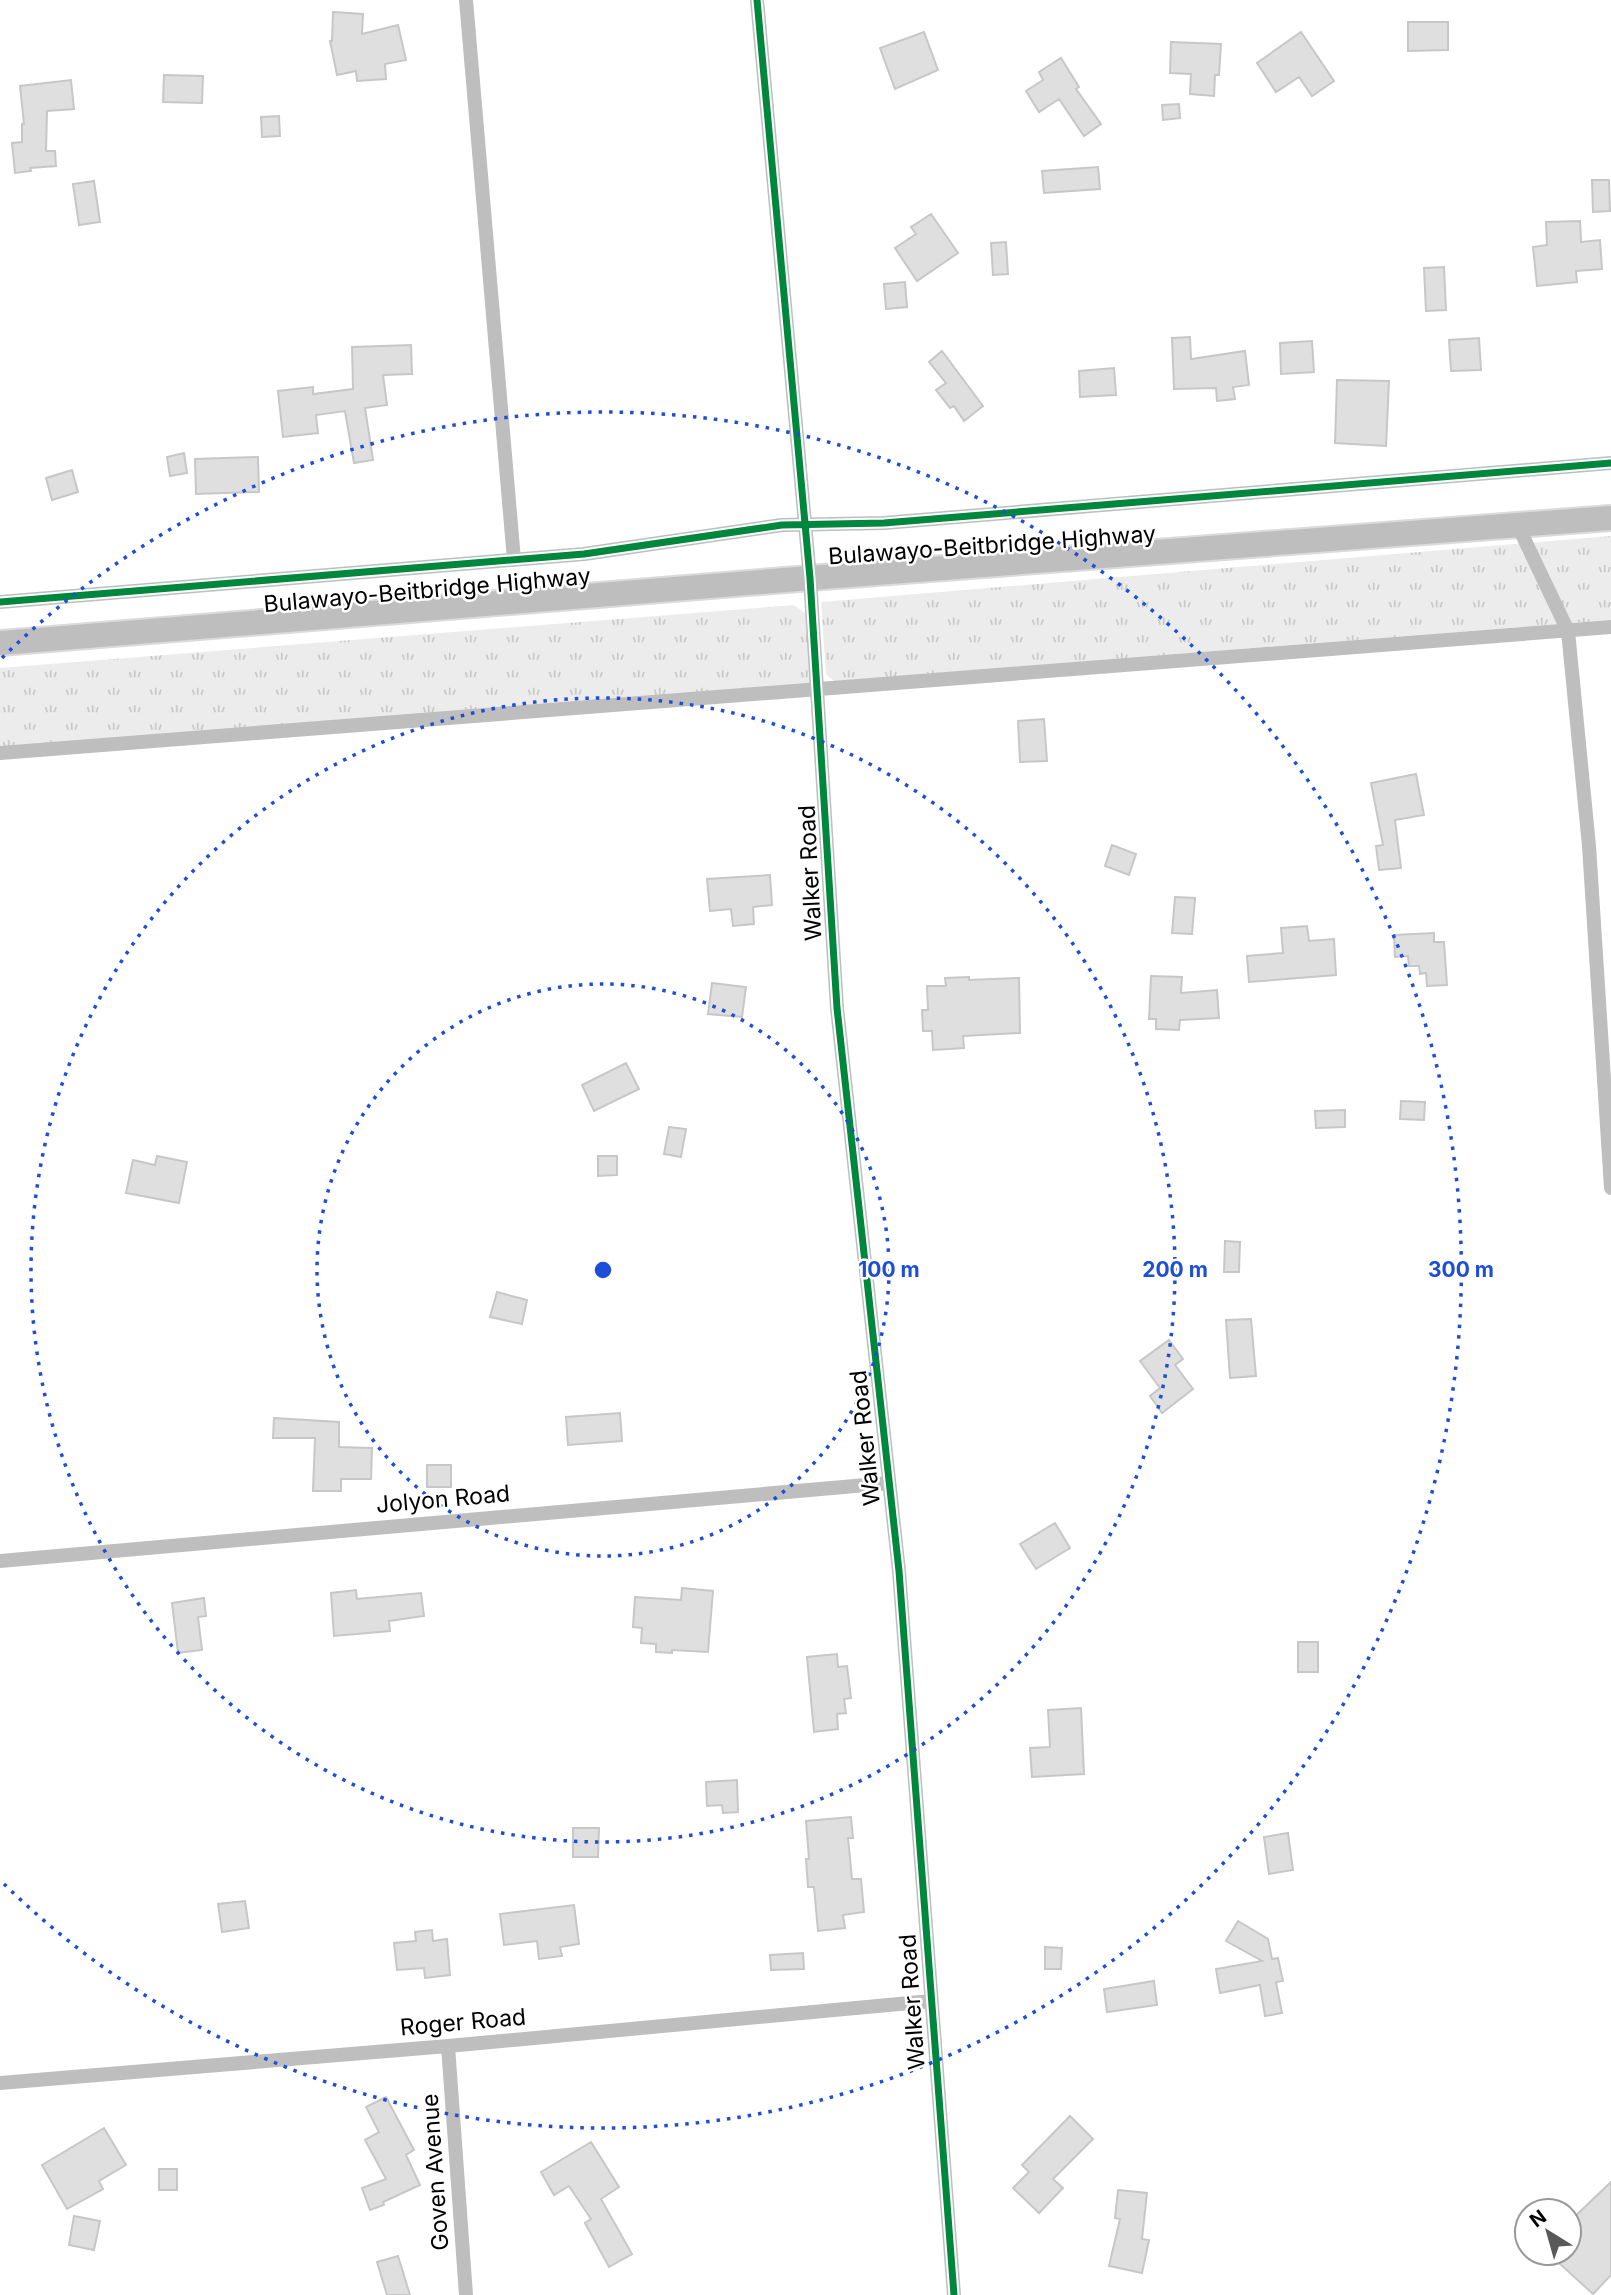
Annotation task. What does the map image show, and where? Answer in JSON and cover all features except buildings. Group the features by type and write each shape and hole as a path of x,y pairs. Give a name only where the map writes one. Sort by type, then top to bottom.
{"highway":[{"name":"Bulawayo-Beitbridge Highway","path":"0,643 810,578 1611,518"}],"street":[{"path":"466,0 514,559"},
{"name":"Walker Road","path":"757,0 810,578 837,1009 889,1483 915,1756 930,2001 954,2295"},
{"path":"0,602 597,552 760,527 884,523 1611,463"},
{"path":"1518,526 1569,631 1589,846 1611,1188"},
{"path":"0,753 1611,627"},
{"name":"Jolyon Road","path":"0,1561 889,1483"},
{"name":"Roger Road","path":"0,2083 448,2046 930,2001"},
{"name":"Goven Avenue","path":"448,2046 466,2295"}],"green space":[{"path":"1611,536 1611,620 834,681 826,674 821,602"},
{"path":"794,605 806,614 813,685 0,748 0,668"}],"cycle path":[{"path":"757,0 810,578 837,1008 899,1571 954,2295"},
{"path":"0,602 584,554 782,525 884,523 1611,463"}]}
